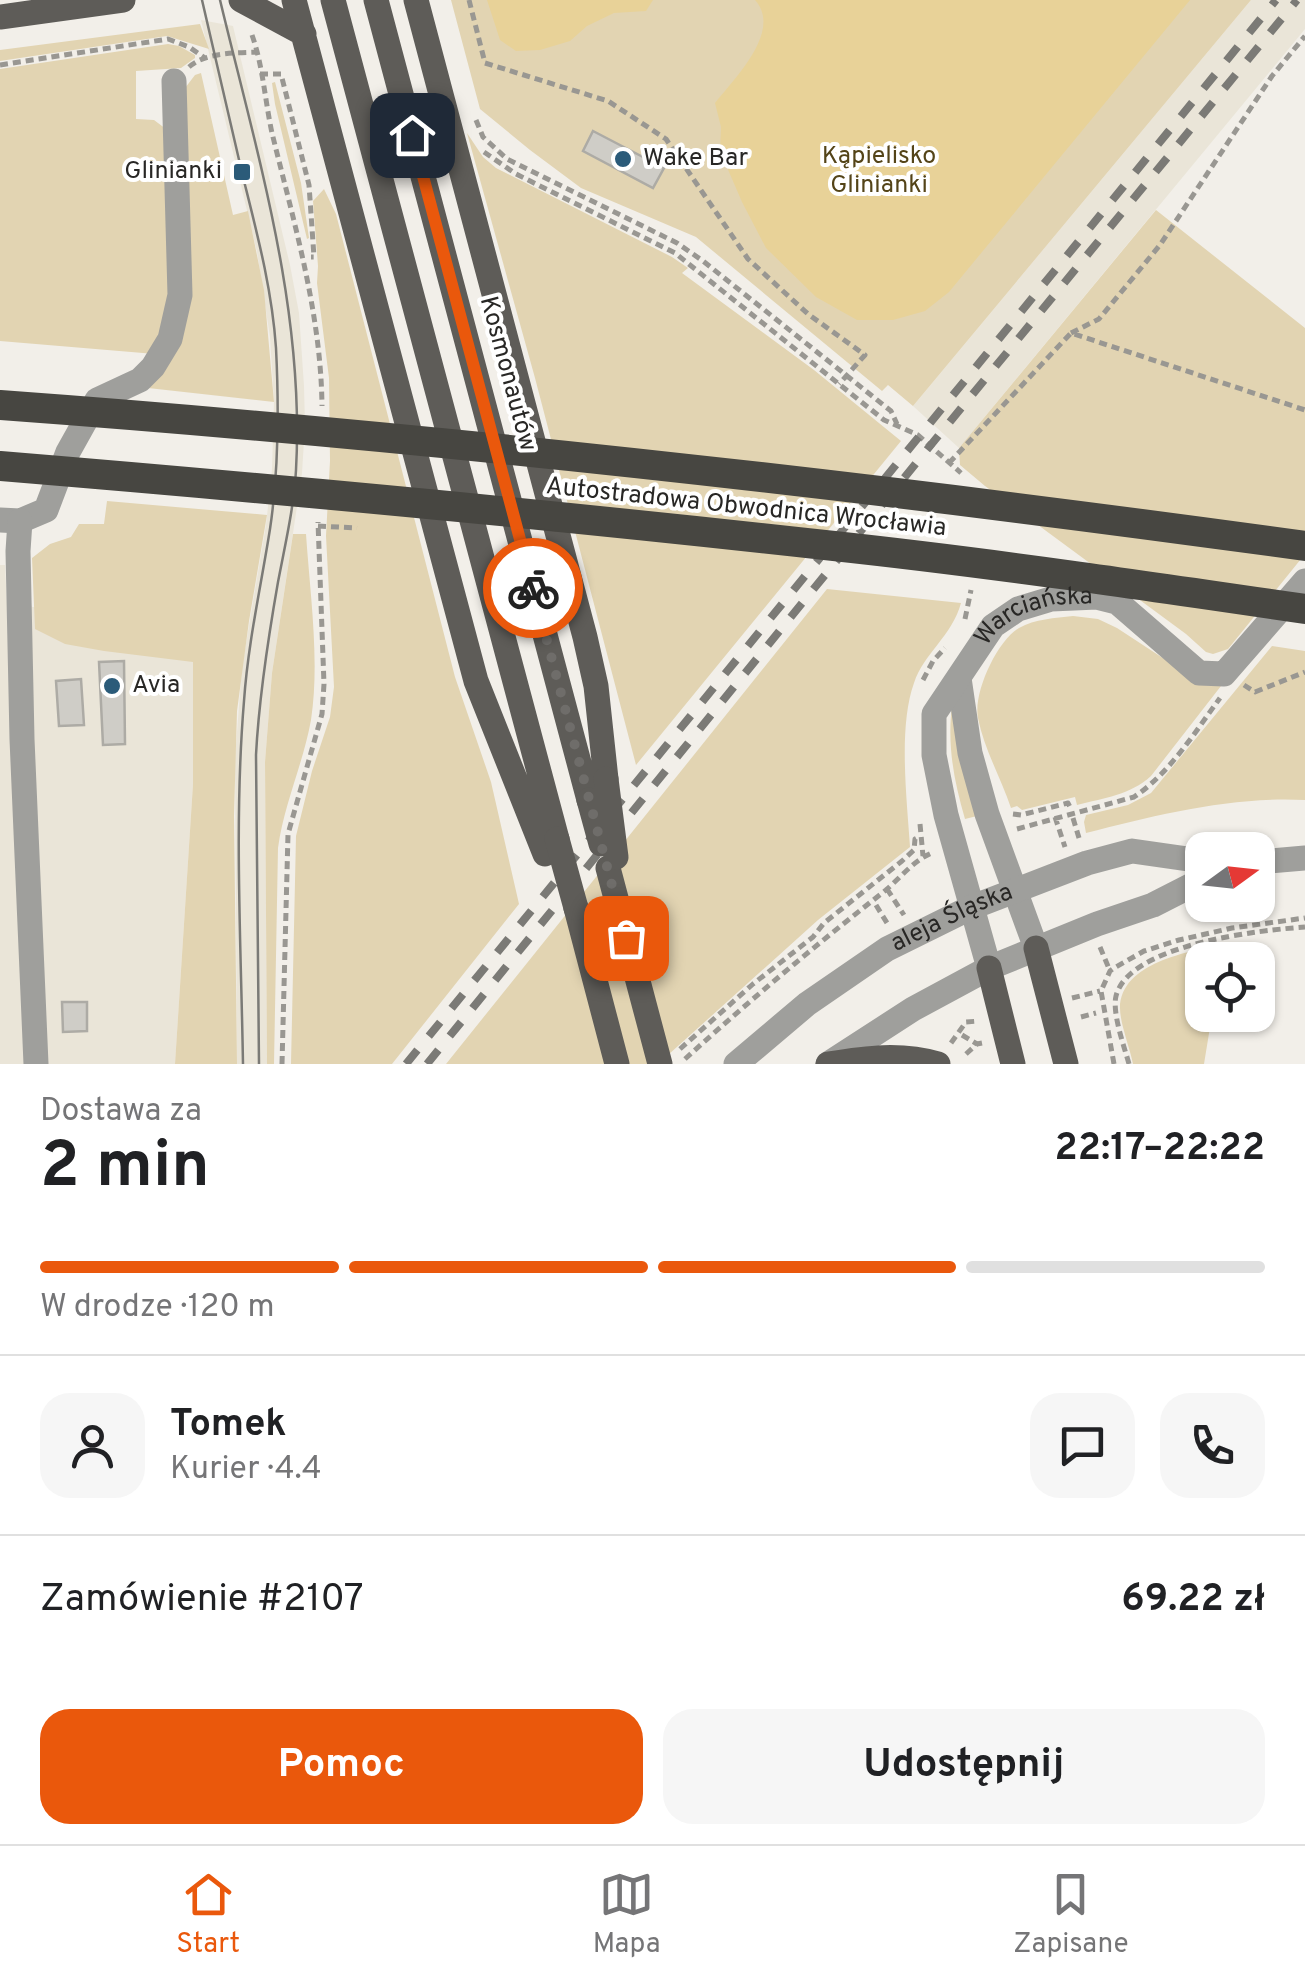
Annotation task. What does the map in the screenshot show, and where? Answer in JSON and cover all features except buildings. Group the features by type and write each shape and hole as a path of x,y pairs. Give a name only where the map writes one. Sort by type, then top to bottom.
{"highway":[{"name":"Autostradowa Obwodnica Wrocławia","path":"0,405 663,465 1305,546"},
{"name":"Autostradowa Obwodnica Wrocławia","path":"0,466 440,504 836,546 1305,609"}],"main road":[{"path":"0,16 123,0"},
{"path":"241,0 304,34"},
{"path":"294,0 476,681 551,847"},
{"path":"333,0 551,847 586,949 617,1064"},
{"name":"Kosmonautów","path":"376,0 589,800 612,862 626,938 668,1058"},
{"path":"416,0 585,637 596,686 612,862"},
{"path":"1036,948 1066,1064"},
{"path":"989,968 1013,1064"},
{"path":"828,1064 875,1056 943,1056"}],"street":[{"path":"36,1064 11,739 18,552 10,521 46,510 68,452 98,400 140,380 170,339 180,295 174,82"},
{"path":"1224,674 1305,582"},
{"name":"Warciańska","path":"989,968 946,814 934,755 934,714 993,626 1018,609 1051,599 1097,597 1117,602 1199,673 1224,674"},
{"name":"Warciańska","path":"959,678 970,752 986,814 1036,948"},
{"name":"aleja Śląska","path":"736,1064 807,1004 887,948 970,908 1087,863 1132,851 1185,858"},
{"path":"1275,861 1305,858"},
{"path":"828,1064 912,1009 989,968 1153,906 1185,889"}],"path":[{"path":"469,0 485,63 608,102 666,139 748,259 808,314 864,356 839,384"},
{"path":"469,124 486,154 516,174 675,253 884,420 918,435 950,463 1071,333 1099,318 1160,245 1272,76 1305,36"},
{"path":"0,65 168,40 190,46 204,58 258,52 316,322 322,416"},
{"path":"260,74 280,74 310,185 314,256 311,257"},
{"path":"472,109 483,137 507,159 677,243 703,260 891,411 897,424"},
{"path":"1071,333 1305,410"},
{"path":"282,1064 288,834 322,714 319,511"},
{"path":"318,526 360,528"},
{"path":"1224,674 1256,692 1305,672"},
{"path":"1015,830 1134,797 1149,787 1231,682 1224,674"},
{"path":"1012,814 1068,803 1070,807"},
{"path":"1055,817 1064,843"},
{"path":"1073,818 1080,838"},
{"path":"668,1058 824,923 866,893 914,850 918,838"},
{"path":"668,1058 762,991 923,856"},
{"path":"887,888 903,914"},
{"path":"876,905 887,923"},
{"path":"1114,1064 1100,991 1110,971 1144,951 1179,940 1305,918"},
{"path":"1128,1064 1113,1010 1123,982 1142,964 1211,940 1305,927"},
{"path":"1103,956 1110,971"},
{"path":"1082,996 1100,991"},
{"path":"1081,1016 1096,1013"},
{"path":"943,1056 966,1022 985,1020"},
{"path":"962,1035 977,1044"},
{"path":"966,1054 977,1044 990,1041"}],"shaded area":[{"path":"487,0 653,0 646,11 614,13 587,26 570,41 540,50 516,51 500,40"},
{"path":"755,0 1190,0 949,292 925,311 893,320 857,320 816,297 766,248 720,151 721,127 715,103 760,40 762,12"},
{"path":"1251,0 1305,0 1305,29 959,448 913,406"},
{"path":"201,20 233,26 290,265 299,313 304,386 302,473 272,673 265,762 267,1064 237,1064 235,758 242,667 272,469 274,402 270,337 257,252"},
{"path":"0,565 5,565 7,604 194,605 193,784 175,1064 0,1064"}],"green space":[{"name":"Kąpielisko Glinianki","path":"451,0 1251,0 913,406 888,385 882,391 696,237 581,188 480,109"},
{"path":"200,24 209,49 167,36 0,61 0,50"},
{"path":"168,44 179,46 195,58 181,68 136,71 136,119 154,120 166,129 173,302 155,354 0,341 0,69"},
{"path":"201,73 233,215 248,211 264,290 274,402 148,388 163,369 182,92"},
{"path":"275,82 301,183 307,239 275,104"},
{"path":"467,133 496,168 688,268 682,273 814,370 901,441 636,765 535,378"},
{"path":"324,189 336,214 455,677 491,782 519,904 392,1064 291,1064 296,836 330,717 334,687 326,536 329,378 317,283 313,201"},
{"path":"1156,210 1305,328 1305,554 1228,649 1213,654 960,465 959,448"},
{"path":"107,501 267,515 237,711 234,816 237,1064 175,1064 193,784 193,662 65,644 35,629 32,558 50,544 71,537 79,524 104,524"},
{"path":"293,534 306,534 314,698 308,736 278,848 274,1064 267,1064 265,762 272,673"},
{"path":"827,589 961,603 951,625 924,662 909,701 905,764 910,847 818,920 658,1064 446,1064"},
{"path":"1073,616 1098,619 1204,685 1221,686 1151,776 1134,788 1077,805 1075,797 1022,810 1017,806 1011,808 978,718 983,682 1003,644 1019,628"},
{"path":"1272,646 1305,651 1305,800 1222,804 1086,833 1086,815 1128,805 1151,793"},
{"path":"952,705 977,816 965,819 953,763"},
{"path":"1185,954 1185,1032 1209,1032 1204,1064 1133,1064 1120,1008 1123,992 1144,970"}],"tram line":[{"path":"202,0 263,261 277,371 275,484 248,658 241,746 243,1064"},
{"path":"220,0 275,232 286,291 297,410 293,498 267,646 256,755 259,1064"}],"railway":[{"path":"406,1064 1276,0"},
{"path":"427,1064 1297,0"}],"way so far":[{"path":"533,588 626,938"}],"place":[{"name":"Wake Bar","path":"623,159"},
{"name":"Glinianki","path":"242,172"},
{"name":"Avia","path":"112,686"}],"route":[{"path":"412,135 533,588"}]}
